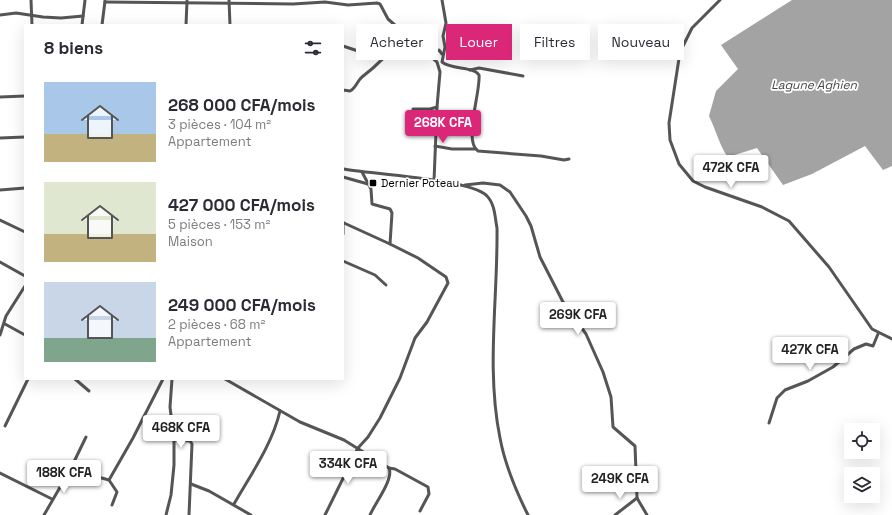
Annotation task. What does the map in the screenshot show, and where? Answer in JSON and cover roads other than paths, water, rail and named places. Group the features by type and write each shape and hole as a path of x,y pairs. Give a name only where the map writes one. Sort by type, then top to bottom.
{"street":[{"path":"31,0 32,24"},
{"path":"82,24 85,0"},
{"path":"441,60 445,47 443,36 446,22 442,0"},
{"path":"720,0 692,28 680,52 669,123 670,140 679,164 693,181 705,188 762,207 789,221 819,255 861,316 878,334 892,339"},
{"path":"102,24 105,1 325,1 348,5 377,3 380,4 388,19 393,24"},
{"path":"186,24 187,1"},
{"path":"229,1 230,24"},
{"path":"0,14 32,14 43,17 83,16"},
{"path":"344,46 356,50"},
{"path":"438,50 442,54"},
{"path":"344,90 350,91 354,88 361,78 373,70 382,60"},
{"path":"434,181 440,72 437,62 441,60"},
{"path":"441,60 448,66 478,72 480,78 472,141 475,149"},
{"path":"470,70 479,68 523,76"},
{"path":"0,97 24,96"},
{"path":"413,109 430,110 438,107"},
{"path":"0,138 24,137"},
{"path":"435,146 452,149 475,149 478,151 541,156 564,160 569,159"},
{"path":"344,169 462,186 482,192 490,200 495,212 497,238 493,362 498,426 502,449 512,482 528,515"},
{"path":"362,172 369,184 372,204 390,209 392,213 390,244"},
{"path":"344,177 369,184"},
{"path":"462,186 483,182 500,184 510,192 526,216 543,263 563,302 586,334 603,372 611,398 613,427 635,446 637,498 647,515"},
{"path":"0,190 24,188"},
{"path":"0,220 24,232"},
{"path":"324,515 358,448 368,437 380,418 403,371 415,338 427,322 448,283 446,277 418,258 344,222"},
{"path":"344,261 375,275 386,285"},
{"path":"0,262 24,275"},
{"path":"0,335 5,324 6,316 24,288"},
{"path":"5,324 24,334"},
{"path":"768,423 777,398 785,390 808,381 833,367 854,350 866,344 873,346 878,334"},
{"path":"5,426 28,380"},
{"path":"76,380 88,391"},
{"path":"109,480 133,438 162,380"},
{"path":"166,515 172,494 174,440 170,407 172,380"},
{"path":"227,380 300,422 344,440 389,468 400,471 428,487 429,494 420,511"},
{"path":"234,504 263,455 276,426 280,411"},
{"path":"44,515 52,499 73,466 86,437"},
{"path":"174,440 190,441 192,444 189,515"},
{"path":"73,466 109,480 117,492 112,505"},
{"path":"370,515 389,480 391,472 389,468"},
{"path":"0,473 52,499"},
{"path":"191,484 234,504 251,515"},
{"path":"615,515 637,498"}],"water":[{"name":"Lagune Aghien","path":"792,0 892,0 892,166 883,170 865,146 812,174 783,185 757,148 728,157 725,153 709,116 716,91 738,69 721,45"}],"place":[{"name":"Dernier Poteau","path":"373,183"}]}
